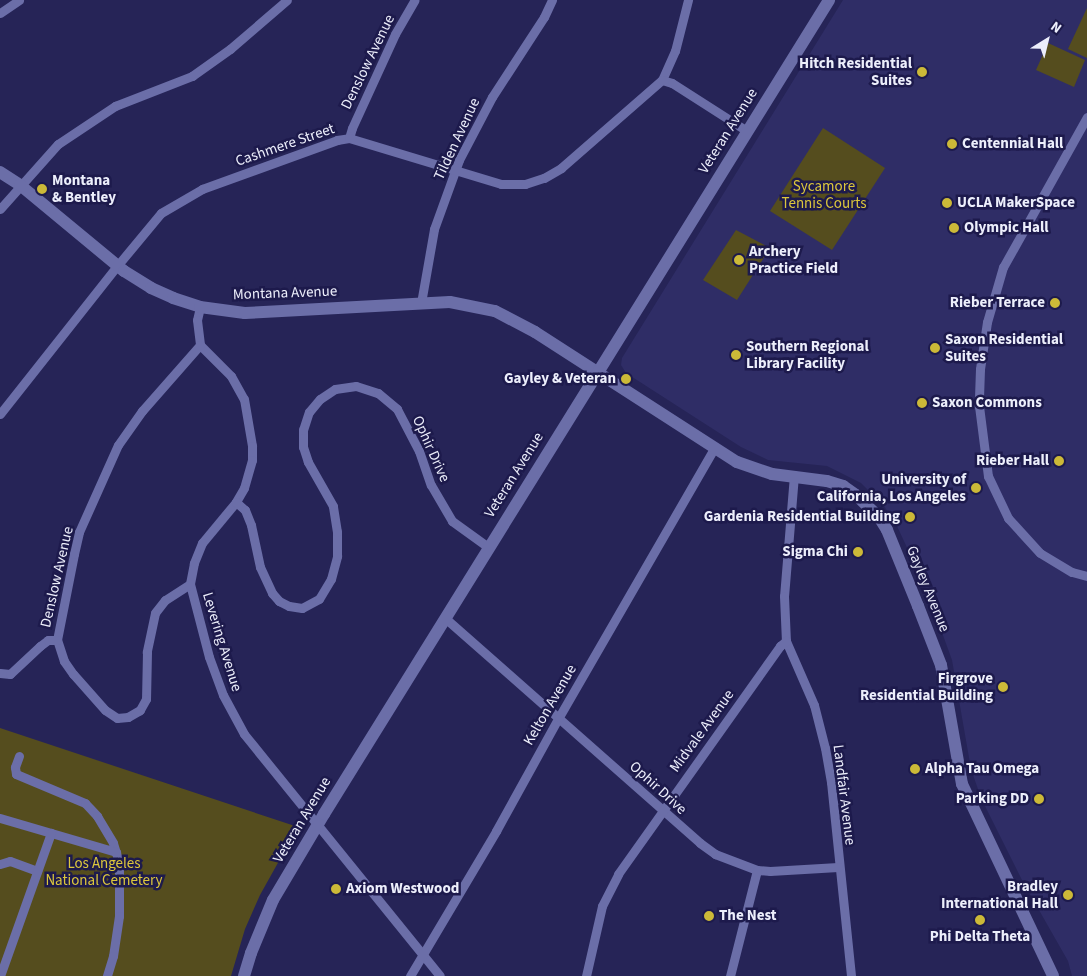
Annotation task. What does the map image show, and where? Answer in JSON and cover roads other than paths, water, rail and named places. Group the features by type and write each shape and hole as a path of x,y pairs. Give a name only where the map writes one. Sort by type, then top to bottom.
{"street":[{"path":"0,13 18,0"},
{"path":"0,209 58,144 85,124 115,106 192,76 230,48 287,0"},
{"name":"Denslow Avenue","path":"349,138 396,34 415,0"},
{"name":"Tilden Avenue","path":"421,303 434,230 454,171 492,97 544,17 552,0"},
{"path":"688,0 675,51 662,80 672,83 747,131"},
{"name":"Veteran Avenue","path":"244,976 251,953 274,900 318,825 488,547 828,0"},
{"name":"Cashmere Street","path":"0,414 161,213 195,193 337,140 349,138 501,184 525,184 544,178 561,168 662,80"},
{"path":"1087,117 1003,267 986,322 980,369 979,406 988,476 1008,518 1040,553 1072,572 1087,576"},
{"name":"Montana Avenue","path":"0,172 20,185 117,266 151,288 200,307 245,313 450,302 495,311 536,332 597,372"},
{"path":"200,307 197,320 200,345"},
{"name":"Denslow Avenue","path":"190,584 165,600 155,613 146,652 146,699 140,710 128,717 117,718 105,710 73,674 64,661 57,640 80,532 118,445 142,411 200,345"},
{"name":"Levering Avenue","path":"200,345 231,376 244,399 249,419 252,460 244,488 236,502 202,543 194,563 190,584 199,623 222,695 244,734 440,976"},
{"name":"Gayley Avenue","path":"597,372 737,462 757,470 827,481 843,486 869,506 887,530 941,665 962,784 1053,976"},
{"name":"Ophir Drive","path":"236,502 245,510 252,525 260,567 272,593 279,601 289,606 302,608 319,599 333,571 337,556 338,532 333,506 308,462 303,447 303,430 309,412 320,399 335,389 356,386 378,392 397,409 419,452 431,485 452,521 468,535 488,547"},
{"name":"Kelton Avenue","path":"410,976 496,830 715,447"},
{"name":"Landfair Avenue","path":"794,475 784,596 786,641 814,705 825,748 831,782 838,867 851,976"},
{"name":"Ophir Drive","path":"445,618 662,810 715,854 757,870 770,872 838,867"},
{"path":"0,673 10,674 48,640 57,640"},
{"name":"Midvale Avenue","path":"586,976 602,906 618,874 780,646 786,641"},
{"path":"19,756 15,767 16,774 85,803 106,828 116,852 119,863 119,916 113,956 107,976"},
{"path":"0,818 116,852"},
{"path":"0,976 51,833"},
{"path":"0,864 10,861 37,871"},
{"path":"730,976 757,870"}],"place":[{"name":"Hitch Residential Suites","path":"922,72"},
{"name":"Centennial Hall","path":"952,144"},
{"name":"Montana & Bentley","path":"42,189"},
{"name":"UCLA MakerSpace","path":"947,203"},
{"name":"Olympic Hall","path":"954,228"},
{"name":"Archery Practice Field","path":"739,260"},
{"name":"Rieber Terrace","path":"1055,303"},
{"name":"Saxon Residential Suites","path":"935,348"},
{"name":"Southern Regional Library Facility","path":"736,355"},
{"name":"Gayley & Veteran","path":"626,379"},
{"name":"Saxon Commons","path":"922,403"},
{"name":"Rieber Hall","path":"1059,461"},
{"name":"University of California, Los Angeles","path":"976,488"},
{"name":"Gardenia Residential Building","path":"910,517"},
{"name":"Sigma Chi","path":"858,552"},
{"name":"Firgrove Residential Building","path":"1003,687"},
{"name":"Alpha Tau Omega","path":"915,769"},
{"name":"Parking DD","path":"1039,799"},
{"name":"Axiom Westwood","path":"336,889"},
{"name":"Bradley International Hall","path":"1068,895"},
{"name":"The Nest","path":"709,916"},
{"name":"Phi Delta Theta","path":"980,920"}],"park label":[{"name":"Sycamore Tennis Courts","path":"824,194"},
{"name":"Los Angeles National Cemetery","path":"104,872"}]}
